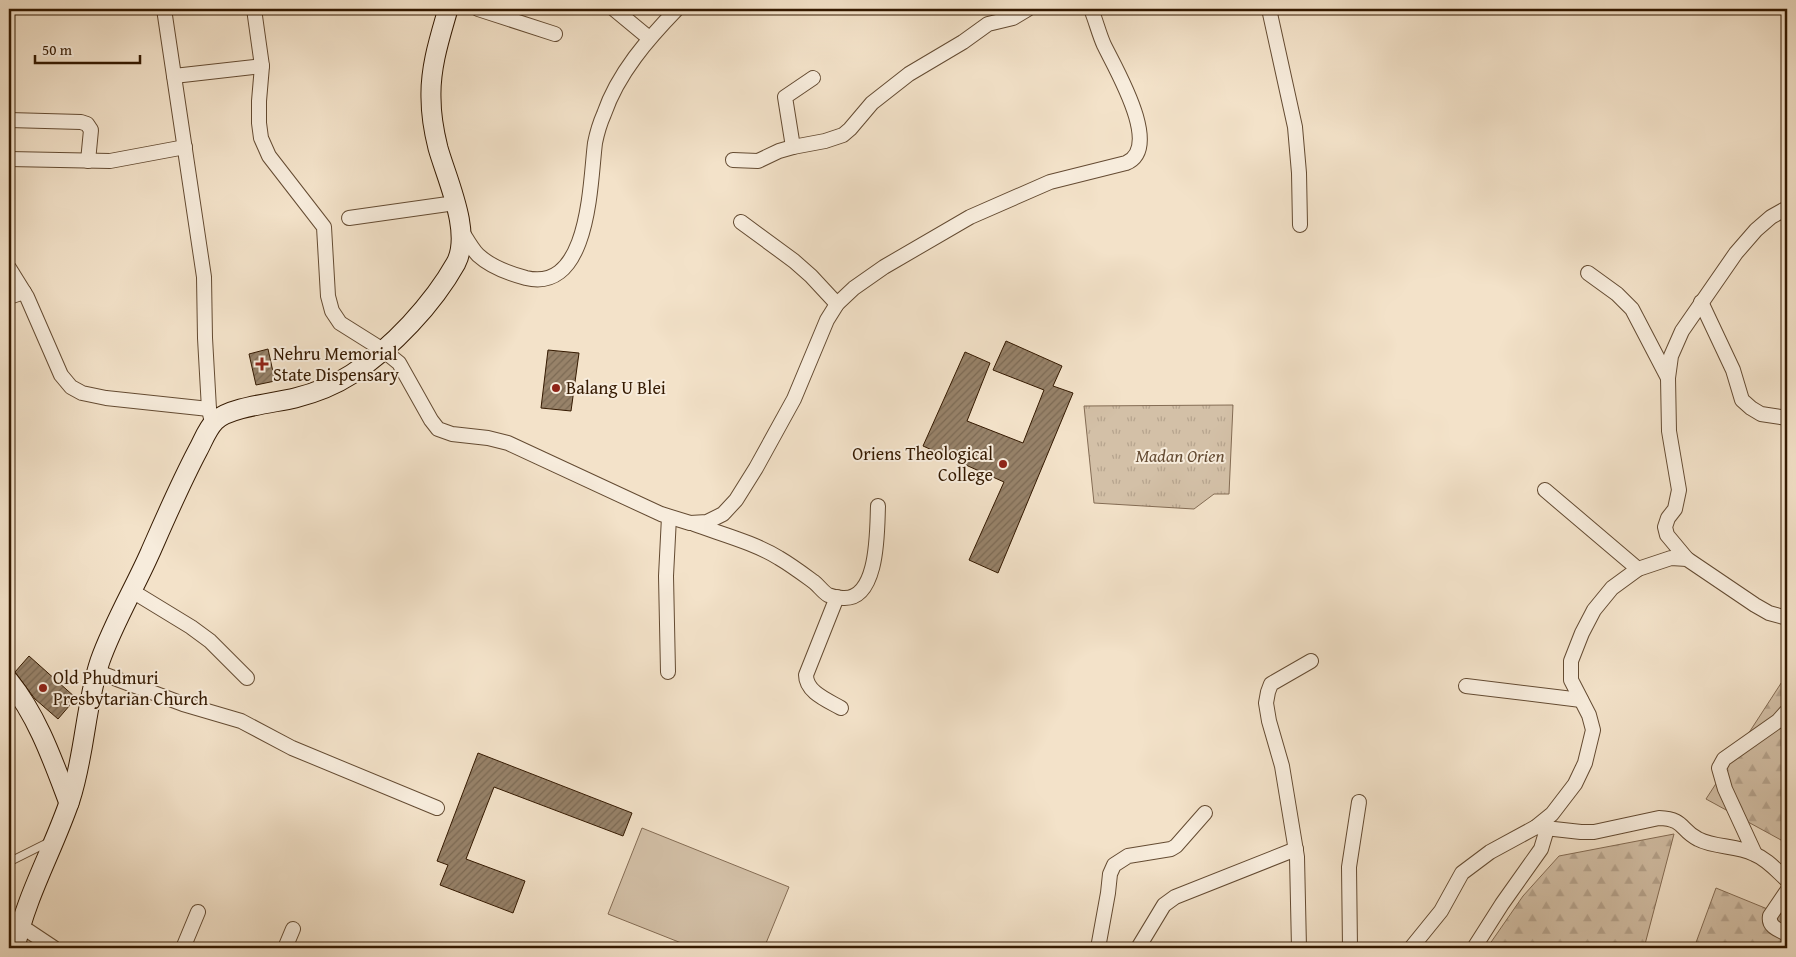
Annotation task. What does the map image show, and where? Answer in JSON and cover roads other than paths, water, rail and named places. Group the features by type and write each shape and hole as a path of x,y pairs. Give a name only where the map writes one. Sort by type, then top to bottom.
{"street":[{"path":"15,948 21,926 69,803 78,774 98,672 107,645 211,416 205,338 204,277 164,9"},
{"path":"254,9 262,66 259,115 261,138 269,156 324,226 328,296 332,312 340,323 383,350 399,363 438,429 452,434 488,438 508,443 630,501 669,517 731,537 777,556 798,570 828,595 837,597 854,597 868,580 876,552 878,506"},
{"path":"9,268 24,292 61,375 71,387 82,393 211,416 296,398 319,391 351,375 383,350 421,311 442,284 457,260 462,247 461,230 432,116 431,95 435,57 448,9"},
{"path":"478,9 555,34"},
{"path":"614,9 649,38"},
{"path":"461,230 478,255 514,275 532,279 546,278 558,273 570,261 579,242 587,214 596,140 604,112 626,70 649,38 677,9"},
{"path":"690,523 707,522 723,514 736,500 786,414 826,320 837,304 854,288 884,266 970,216 1050,182 1126,163 1136,157 1140,148 1139,134 1129,95 1104,44 1091,9"},
{"path":"1270,9 1295,127 1300,225"},
{"path":"733,160 758,162 779,151 843,135 850,130 872,104 909,74 963,42 988,24 1014,18 1023,11"},
{"path":"174,76 262,66"},
{"path":"793,147 785,98 813,78"},
{"path":"9,120 82,122 87,124 91,130 88,161"},
{"path":"9,159 110,161 185,147"},
{"path":"349,218 454,203"},
{"path":"1787,208 1771,217 1756,230 1736,253 1682,331 1671,356 1668,378 1669,431 1679,490 1675,509 1668,518 1665,527 1667,535 1687,559 1755,605 1769,613 1787,618"},
{"path":"741,222 800,266 837,304"},
{"path":"1588,273 1617,294 1632,310 1668,378"},
{"path":"9,297 24,292"},
{"path":"1702,302 1732,370 1742,400 1761,414 1787,418"},
{"path":"1545,490 1638,569"},
{"path":"668,672 666,576 669,517"},
{"path":"1474,948 1541,849 1542,828 1575,784 1585,763 1593,730 1589,715 1571,680 1571,661 1582,632 1594,610 1612,588 1638,569 1670,558 1687,559"},
{"path":"132,591 191,627 210,641 247,678"},
{"path":"837,597 806,675 806,681 813,692 841,708"},
{"path":"1299,948 1296,849 1282,766 1269,721 1266,703 1272,684 1311,662"},
{"path":"98,672 184,704 241,721 292,748 437,808"},
{"path":"9,681 31,713 46,742 69,803"},
{"path":"1466,686 1581,700"},
{"path":"1755,854 1725,789 1719,768 1724,760 1778,721 1787,711"},
{"path":"1350,948 1349,867 1359,802"},
{"path":"1098,948 1110,874 1114,865 1128,856 1171,849 1176,846 1205,813"},
{"path":"1411,948 1441,911 1462,874 1490,852 1542,828 1594,832 1659,818 1668,818 1682,824 1697,839 1755,854 1773,866 1787,880"},
{"path":"1138,948 1164,905 1175,898 1296,849"},
{"path":"1787,891 1769,920 1770,924 1775,928 1787,934"},
{"path":"183,948 198,912"},
{"path":"21,926 54,948"},
{"path":"285,948 293,929"}],"lane":[{"path":"9,862 54,840"}],"place":[{"name":"Nehru Memorial State Dispensary","path":"262,364"},
{"name":"Balang U Blei","path":"556,388"},
{"name":"Oriens Theological College","path":"1003,464"},
{"name":"Old Phudmuri Presbytarian Church","path":"43,688"}],"park label":[{"name":"Madan Orien","path":"1180,456"}]}
